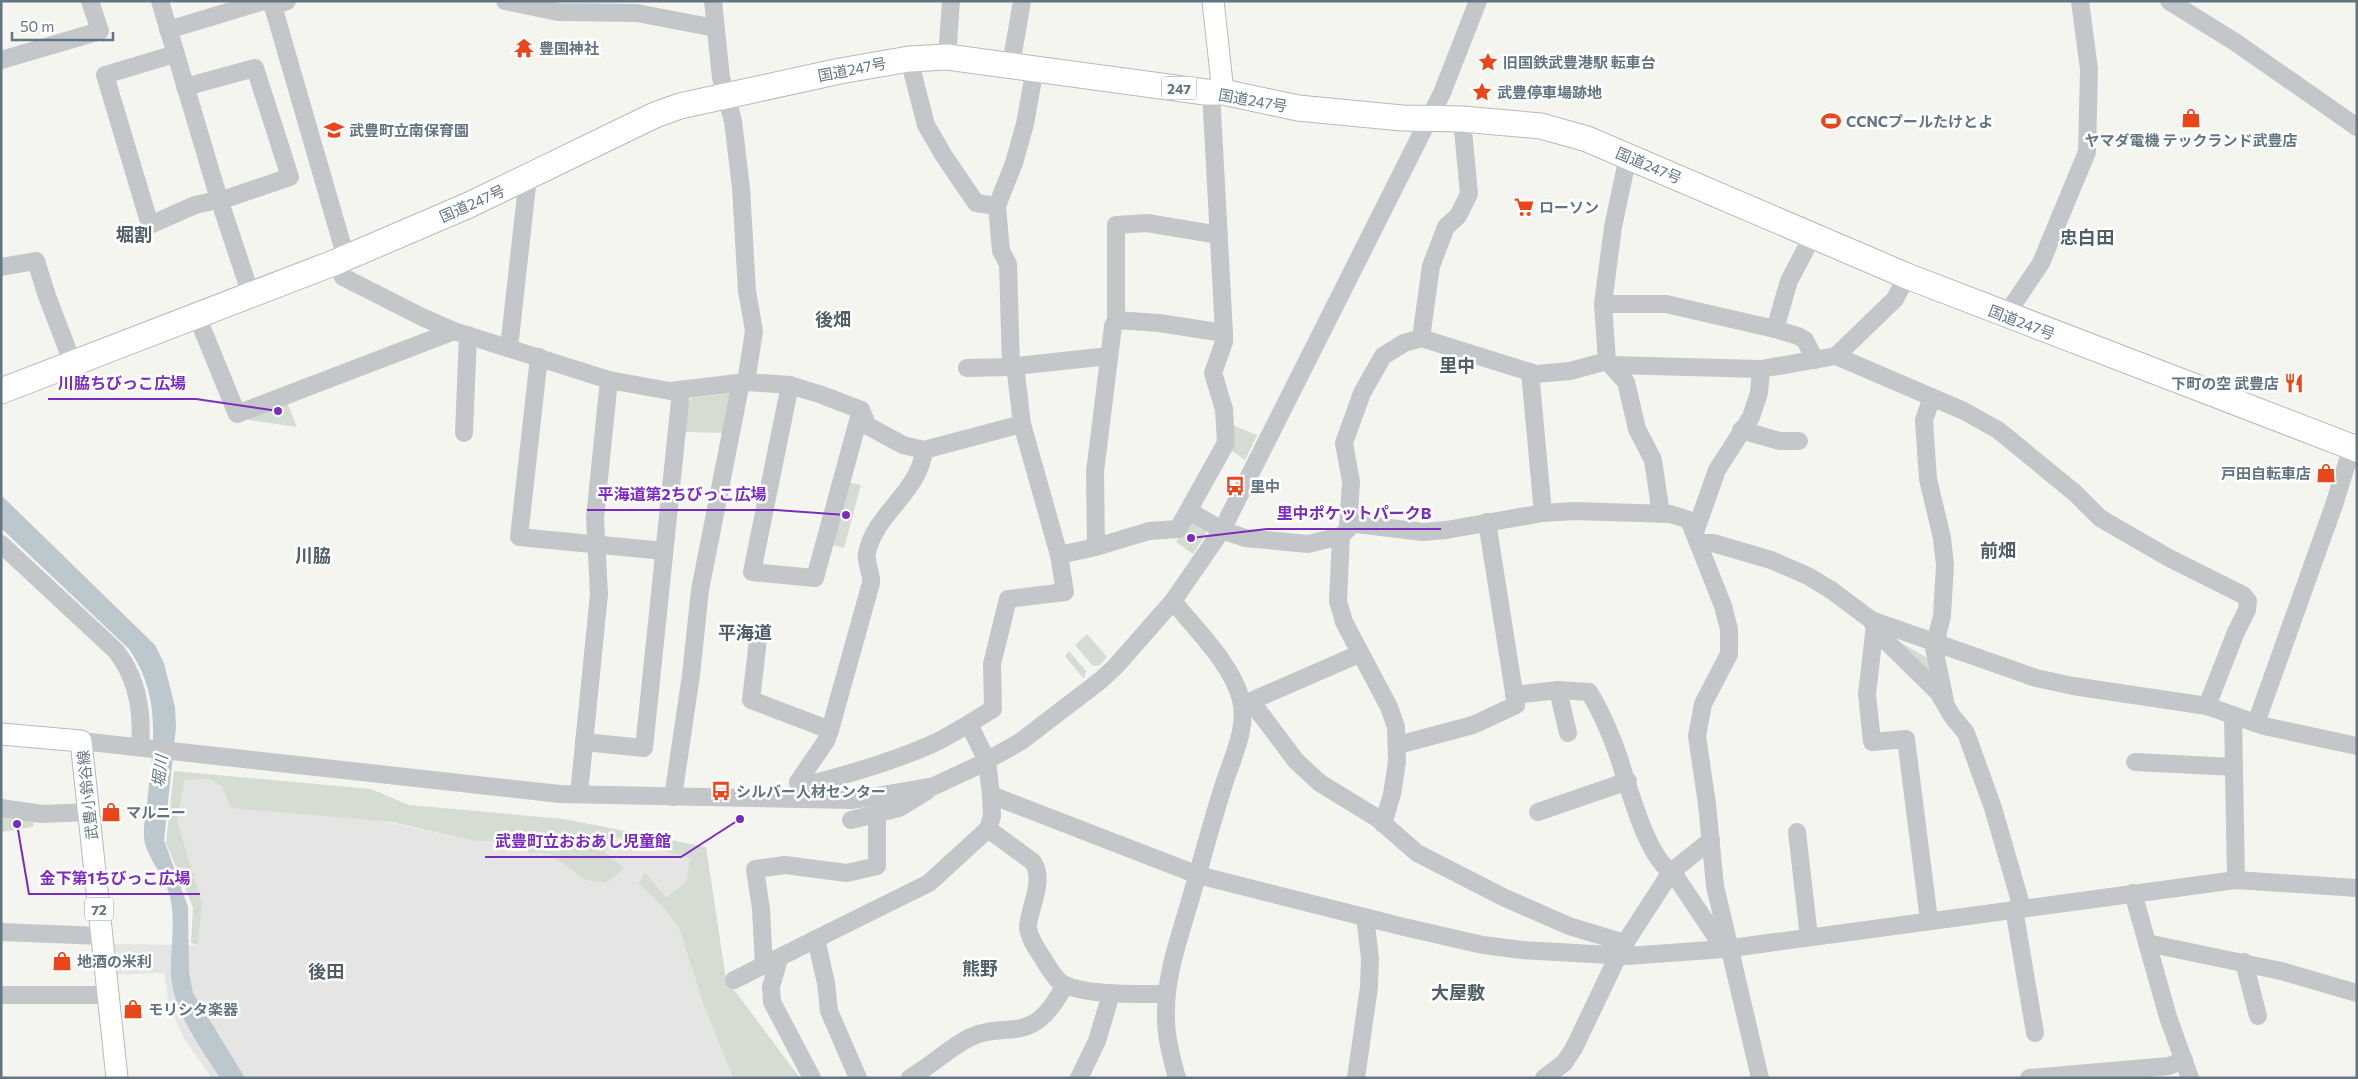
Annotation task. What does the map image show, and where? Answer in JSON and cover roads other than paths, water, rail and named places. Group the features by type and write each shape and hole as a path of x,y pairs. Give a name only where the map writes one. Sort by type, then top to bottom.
{"highway":[{"name":"国道247号","path":"1,391 341,260 528,177 655,115 680,106 726,95 909,59 947,57 1217,92 1298,108 1402,118 1462,118 1540,126 1587,139 1907,276 2354,448"}],"main road":[{"path":"1213,1 1217,92"},
{"name":"武豊小鈴谷線","path":"1,734 81,741 116,1078"}],"street":[{"path":"1,60 100,31 90,1"},
{"path":"160,1 219,199 251,295"},
{"path":"505,1 558,12 636,13 716,28"},
{"path":"673,797 691,676 700,590 754,331 747,291 742,188 733,120 721,78 713,1"},
{"path":"947,57 951,1"},
{"path":"924,450 921,468 908,489 877,527 866,555 872,576 830,730 826,741 798,782 799,787 851,774 919,750 993,709 992,664 1008,599 1064,592 1059,555 1022,424 1013,366 1008,264 1001,251 997,206 1014,163 1025,124 1022,1"},
{"path":"851,774 853,820 898,808 934,786 987,761 1020,742 1094,686 1116,666 1173,601 1222,530 1442,93 1478,1"},
{"path":"2006,315 2041,263 2087,152 2089,69 2080,1"},
{"path":"2169,1 2236,42 2357,127"},
{"path":"168,30 273,2 341,260 343,277 422,317 461,333 539,358 609,380 644,387 681,391 744,382 790,385 861,410 868,426 903,445 924,450 1022,424"},
{"path":"175,54 105,74 150,225 195,205 231,197 290,177 255,68 185,87"},
{"path":"909,59 922,112 934,141 976,202 997,206"},
{"path":"1059,555 1096,548 1149,531 1178,529 1226,443 1224,408 1213,373 1224,342 1219,235 1217,92"},
{"path":"1421,338 1431,266 1446,227 1458,216 1469,194 1462,118"},
{"path":"1628,156 1613,227 1603,304 1609,363 1626,382 1637,429 1653,460 1661,514"},
{"path":"509,348 528,177"},
{"path":"1096,548 1094,472 1113,326 1116,320 1116,224 1147,224 1219,235"},
{"path":"1775,329 1788,281 1813,235"},
{"path":"1,267 36,261 72,364"},
{"path":"1383,824 1392,794 1398,745 1396,727 1389,706 1359,654 1344,622 1338,600 1351,482 1344,444 1362,393 1383,356 1404,343 1421,338 1536,374 1570,371 1609,363 1761,369 1836,356 1895,299 1907,276"},
{"path":"1603,304 1666,304 1775,329 1805,340 1815,360"},
{"path":"197,316 237,414 461,333"},
{"path":"1116,320 1159,323 1224,332"},
{"path":"461,333 464,433"},
{"path":"967,368 1013,366 1109,356"},
{"path":"1836,356 1964,411 1998,430 2075,493 2100,518 2168,558 2243,595 2248,601 2247,610 2207,706"},
{"path":"539,358 519,537 664,551"},
{"path":"1696,538 1717,470 1751,416 1759,393 1761,369"},
{"path":"1530,372 1544,513"},
{"path":"580,794 599,594 595,518 609,380"},
{"path":"790,385 752,572 815,578 861,410"},
{"path":"584,742 644,748 681,391"},
{"path":"1932,397 1924,420 1928,479 1942,538 1945,565 1942,616 1934,648 1946,706"},
{"path":"1741,430 1780,441 1799,441"},
{"path":"2256,723 2354,448"},
{"path":"1189,511 1222,530 1245,538 1298,544 1318,543 1345,529 1423,532 1446,530 1544,513 1574,511 1661,514 1689,520 1723,606 1730,644 1729,654 1703,704 1697,736 1711,840 1715,886 1727,949 1760,1078"},
{"path":"1398,745 1473,725 1516,705 1487,522"},
{"path":"1696,538 1749,553 1808,576 1858,609 1872,622 1885,640 1938,692 1966,733 1993,808 2018,908 2036,1033"},
{"path":"1,544 116,651 126,665 139,700 140,746"},
{"path":"1173,601 1219,656 1246,701 1302,766 1320,783 1383,824 1417,853 1459,876 1623,951"},
{"path":"1872,622 2036,678 2073,686 2207,706 2256,723 2357,746"},
{"path":"1872,622 1867,694 1872,742 1906,739 1929,920"},
{"path":"759,632 751,700 830,730"},
{"path":"1246,701 1359,654"},
{"path":"1514,695 1558,690 1589,692 1614,743 1656,856 1671,872 1727,949"},
{"path":"1558,690 1568,733"},
{"path":"1177,1078 1167,1040 1166,994 1170,973 1224,783 1236,748 1246,701"},
{"path":"2233,715 2236,880"},
{"path":"734,980 930,883 988,829 992,816 987,761 969,724"},
{"path":"81,741 140,746 549,793 853,800 934,786"},
{"path":"2135,762 2234,767"},
{"path":"1538,812 1628,781"},
{"path":"991,795 1198,875 1483,945 1522,950 1727,949 1929,920 2236,880 2357,888"},
{"path":"1,808 42,814 89,812"},
{"path":"812,1078 772,1002 771,962 760,909 755,869 785,865 847,873 878,866 877,814"},
{"path":"988,829 1033,862 1037,868 1036,892 1028,927 1029,933 1044,960 1059,980 1065,985 1111,994 1166,994"},
{"path":"1544,1078 1564,1063 1574,1048 1623,951 1671,872 1711,840"},
{"path":"1803,842 1808,937"},
{"path":"2133,893 2168,1017 2190,1078"},
{"path":"1356,1078 1369,987 1370,958 1364,917"},
{"path":"1,932 101,936"},
{"path":"816,939 826,983 829,1011 858,1078"},
{"path":"2147,943 2244,962 2357,993"},
{"path":"2244,962 2258,1016"},
{"path":"910,1078 968,1038 990,1030 1018,1029 1031,1025 1051,1009 1065,985"},
{"path":"1079,1078 1097,1041 1111,994"},
{"path":"1,995 108,995"},
{"path":"2029,1078 2169,1066 2184,1060"}],"water":[{"name":"堀川","path":"1,495 155,645 164,663 175,707 176,727 164,840 188,907 189,973 193,993 245,1078 220,1078 183,1017 173,990 171,976 172,906 168,889 148,851 144,837 152,762 153,723 147,686 140,667 129,649 1,528"}],"place":[{"name":"豊国神社","path":"524,48"},
{"name":"旧国鉄武豊港駅 転車台","path":"1488,62"},
{"name":"武豊停車場跡地","path":"1482,92"},
{"name":"ヤマダ電機 テックランド武豊店","path":"2191,118"},
{"name":"CCNCプールたけとよ","path":"1831,121"},
{"name":"武豊町立南保育園","path":"334,130"},
{"name":"ローソン","path":"1524,207"},
{"name":"下町の空 武豊店","path":"2294,383"},
{"name":"川脇ちびっこ広場","path":"278,411"},
{"name":"戸田自転車店","path":"2326,473"},
{"name":"里中","path":"1235,486"},
{"name":"平海道第2ちびっこ広場","path":"846,515"},
{"name":"里中ポケットパークB","path":"1191,538"},
{"name":"シルバー人材センター","path":"721,791"},
{"name":"マルニー","path":"111,812"},
{"name":"武豊町立おおあし児童館","path":"740,819"},
{"name":"金下第1ちびっこ広場","path":"17,824"},
{"name":"地酒の米利","path":"62,961"},
{"name":"モリシタ楽器","path":"133,1009"}],"district":[{"name":"堀割","path":"134,234"},
{"name":"忠白田","path":"2087,237"},
{"name":"後畑","path":"833,319"},
{"name":"里中","path":"1457,365"},
{"name":"前畑","path":"1998,550"},
{"name":"川脇","path":"313,555"},
{"name":"平海道","path":"745,632"},
{"name":"熊野","path":"980,968"},
{"name":"後田","path":"326,971"},
{"name":"大屋敷","path":"1458,992"}]}
